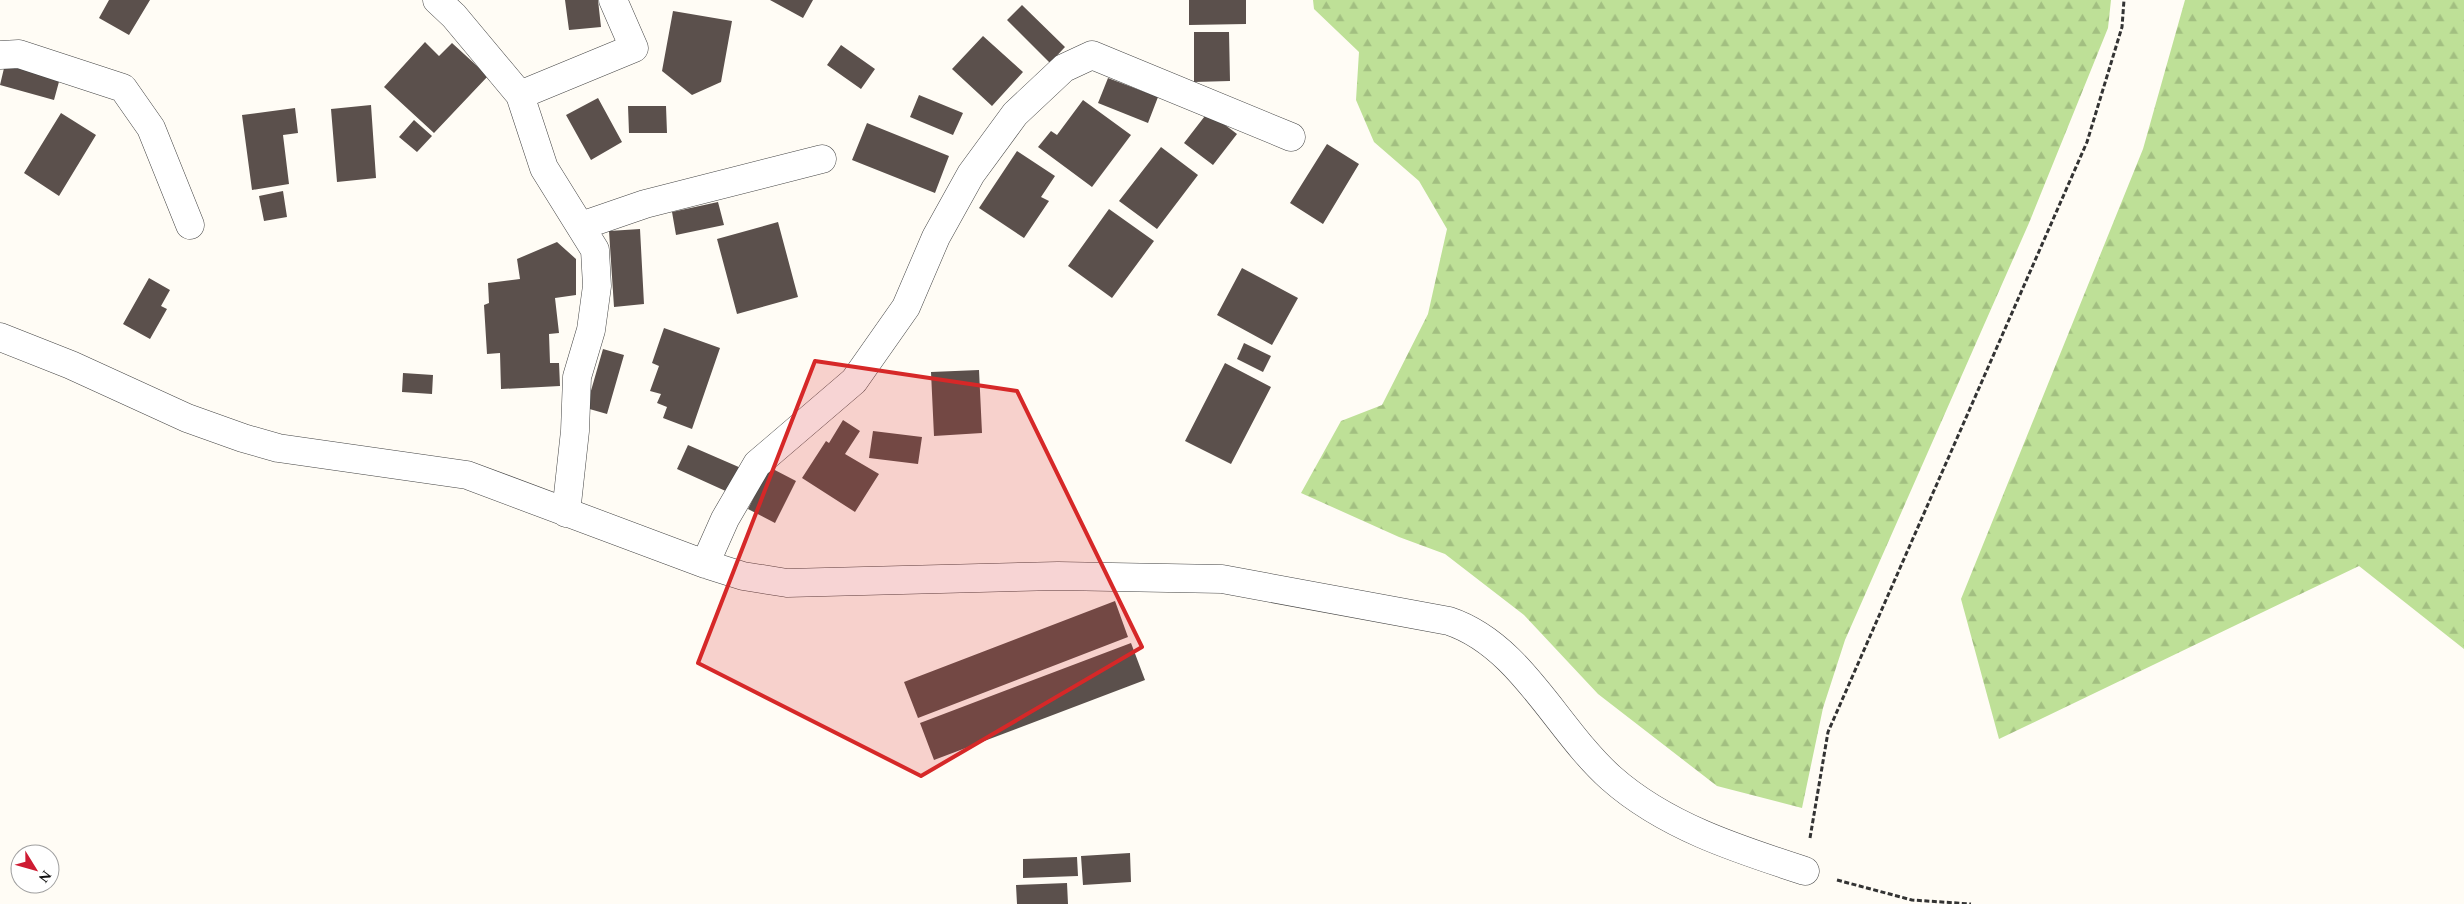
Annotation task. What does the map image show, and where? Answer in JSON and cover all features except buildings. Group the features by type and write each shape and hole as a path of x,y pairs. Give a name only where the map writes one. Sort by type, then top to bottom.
{"street":[{"path":"437,0 454,16 520,95 544,168 595,250 597,286 591,330 577,377 566,513"},
{"path":"520,95 634,48 613,0"},
{"path":"0,55 19,54 123,88 151,128 190,226"},
{"path":"705,564 725,519 757,464 854,381 906,307 936,237 971,174 1015,114 1064,68 1092,55 1291,137"},
{"path":"581,226 645,204 822,159"},
{"path":"0,337 71,365 187,418 243,438 278,448 467,475 705,564 743,576 787,583 1058,576 1222,580 1449,621 1468,627 1487,639 1508,658 1580,746 1610,777 1642,802 1683,825 1740,850 1805,871"}],"path":[{"path":"1972,904 1912,900 1805,871 1828,732 2087,142 2122,27 2124,0"}],"highlighted area":[{"path":"815,361 1017,391 1142,647 921,776 698,663"}],"green space":[{"path":"1313,0 2111,0 2108,28 2029,223 1845,640 1823,708 1802,808 1717,786 1598,694 1524,615 1445,554 1399,537 1301,493 1341,421 1382,405 1428,314 1447,229 1419,181 1374,142 1356,100 1359,52 1314,9"},
{"path":"2185,0 2464,0 2464,649 2359,566 1999,739 1961,599 2143,149"}]}
